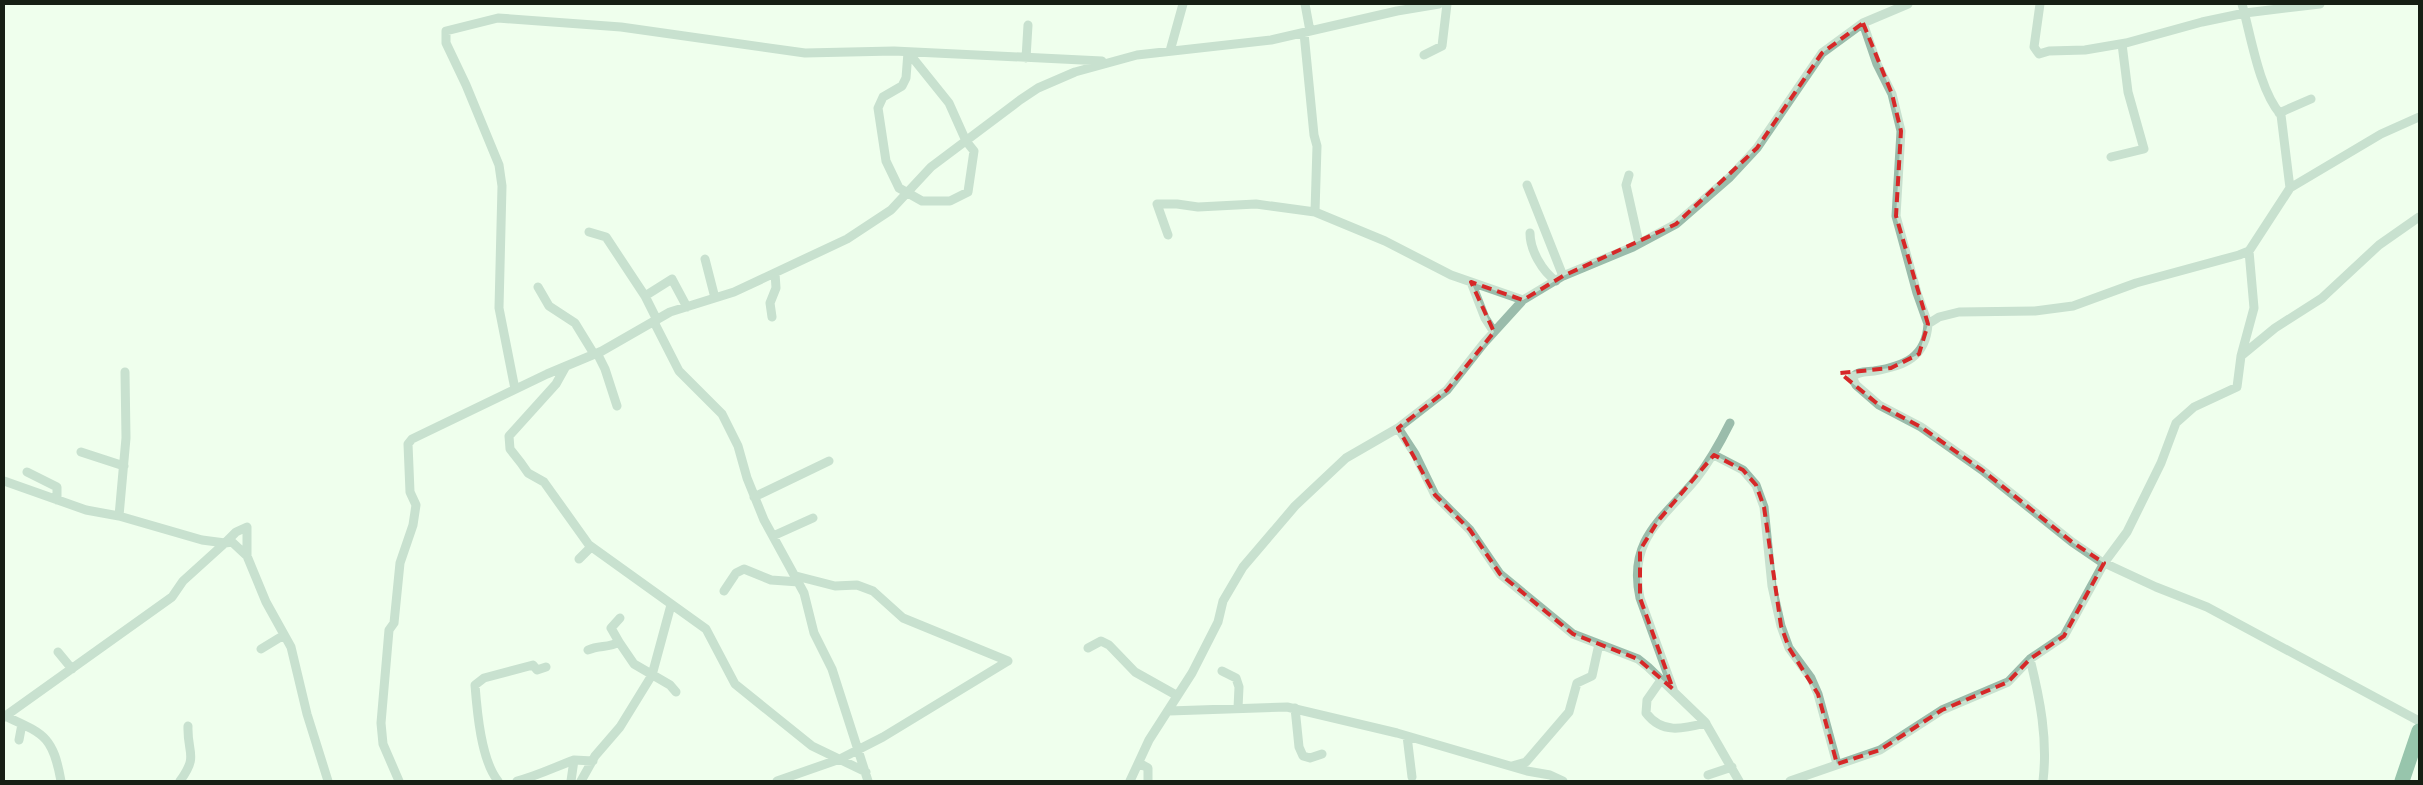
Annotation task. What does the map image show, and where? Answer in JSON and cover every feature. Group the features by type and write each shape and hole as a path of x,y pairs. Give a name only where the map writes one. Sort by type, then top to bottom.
{"highway":[{"path":"2402,781 2419,731"}],"street":[{"path":"1170,51 1183,4"},
{"path":"1304,4 1314,135 1318,146 1315,212"},
{"path":"399,781 383,744 381,723 389,630 394,623 398,572 413,524 416,505 410,492 408,444 420,433 596,354 656,321 775,273 847,239 873,224 891,210 932,167 1038,88 1076,72 1137,54 1271,40 1397,11 1439,4"},
{"path":"1424,55 1442,46 1447,4"},
{"path":"1130,781 1149,740 1169,710 1176,695 1192,673 1218,622 1223,601 1243,567 1267,536 1295,506 1346,458 1398,428 1447,390 1494,332 1524,300 1560,278 1639,243 1676,224 1730,177 1757,148 1822,53 1863,23 1908,4"},
{"path":"2040,4 2034,48 2039,54 2065,49 2085,50 2122,44 2245,13 2320,4"},
{"path":"2242,4 2265,86 2279,113 2285,135 2290,188"},
{"path":"515,389 499,308 502,186 500,165 446,43 446,31 498,18 621,27 805,53 834,51 908,52 1110,62"},
{"path":"1863,23 1876,64 1892,94 1902,131 1896,216 1917,293 1928,324 1928,334 1919,354 1891,368 1861,372 1853,375 1856,386 1879,405 1921,427 1982,470 2072,542 2104,562 2156,587 2215,611 2419,721"},
{"path":"1026,58 1028,26"},
{"path":"2111,156 2144,149 2128,92 2122,44"},
{"path":"908,52 949,104 966,141 974,151 968,192 950,200 922,201 906,193 899,188 886,161 878,108 883,97 902,86 906,78 908,52"},
{"path":"2279,113 2311,99"},
{"path":"1790,781 1880,750 1942,710 2008,682 2030,659 2064,636 2104,562 2127,532 2161,463 2176,423 2194,407 2238,387 2241,356 2254,308 2249,251 2290,188 2381,134 2419,117"},
{"path":"1629,175 1626,185 1639,243"},
{"path":"1527,185 1560,278"},
{"path":"1168,235 1158,204 1198,207 1256,204 1315,212 1384,241 1422,261 1471,282 1524,300"},
{"path":"2241,356 2275,328 2322,298 2379,245 2419,217"},
{"path":"589,232 606,236 645,296 679,371 722,414 738,446 754,497 797,579 808,605 814,633 832,669 868,781"},
{"path":"1530,233 1530,241 1547,275 1560,278"},
{"path":"1928,324 1939,317 1958,312 2035,310 2073,306 2136,283 2192,269 2249,251"},
{"path":"705,259 715,298"},
{"path":"772,317 770,303 776,288 775,273"},
{"path":"645,296 672,279 687,307"},
{"path":"1471,282 1485,318 1494,332"},
{"path":"538,287 549,306 575,323 596,354 605,369 617,406"},
{"path":"566,366 556,384 513,430 508,442 510,448 528,473 544,482 591,547 706,630 728,671 741,689 812,746 866,772"},
{"path":"119,516 124,466 125,372"},
{"path":"1673,689 1639,592 1640,550 1658,521 1696,480 1714,455 1716,446 1730,423"},
{"path":"1398,428 1415,454 1435,495 1470,530 1500,574 1558,624 1573,634 1638,659 1673,689 1706,724 1739,781"},
{"path":"81,452 124,466"},
{"path":"1714,455 1744,470 1756,485 1764,507 1772,586 1781,626 1789,648 1811,678 1818,694 1837,764"},
{"path":"754,497 829,461"},
{"path":"27,472 57,487 57,500"},
{"path":"4,481 86,510 119,516 202,540 232,542 247,556"},
{"path":"773,536 813,518"},
{"path":"5,717 172,597 183,582 236,532 247,527 247,556 266,602 291,647 307,714 328,781"},
{"path":"579,559 591,547"},
{"path":"724,591 736,573 744,569 771,580 797,579 835,586 858,585 877,593 903,618 1008,662 884,737 840,759 777,781"},
{"path":"581,781 593,761 620,727 652,675 671,605"},
{"path":"620,618 611,628 634,664 670,685 676,692"},
{"path":"262,649 284,635"},
{"path":"1088,648 1102,641 1109,645 1135,672 1176,695"},
{"path":"588,650 598,646 612,646 619,642"},
{"path":"1512,766 1526,762 1569,712 1577,683 1592,676 1598,644"},
{"path":"58,652 72,669"},
{"path":"2030,659 2041,701 2044,739 2043,781"},
{"path":"498,781 491,773 477,711 475,685 484,678 533,665 538,670 546,668"},
{"path":"1222,671 1236,678 1239,687 1238,708"},
{"path":"1662,680 1647,700 1646,713 1652,722 1668,730 1706,724"},
{"path":"1169,710 1295,708 1407,736 1550,775 1563,781"},
{"path":"1295,708 1303,756 1310,758 1322,754"},
{"path":"5,717 29,726 45,736 58,760 61,781"},
{"path":"19,740 22,724"},
{"path":"180,781 190,768 192,750 188,738 188,726"},
{"path":"1407,736 1412,777"},
{"path":"517,781 539,775 574,760 593,761"},
{"path":"571,781 574,760"},
{"path":"1138,764 1148,768 1148,781"},
{"path":"1708,775 1732,767"}],"highlighted area":[{"path":"1863,23 1892,94 1901,131 1896,216 1928,324 1919,354 1891,368 1840,373 1879,405 1921,427 1982,470 2072,542 2104,563 2064,636 2030,659 2008,682 1942,710 1880,750 1837,764 1818,694 1789,648 1781,626 1764,507 1756,485 1743,470 1714,455 1658,521 1640,550 1640,598 1673,689 1638,659 1573,634 1558,624 1500,574 1470,530 1435,495 1398,428 1447,390 1494,332 1471,282 1523,300 1563,276 1676,224 1757,148 1822,53"}]}
